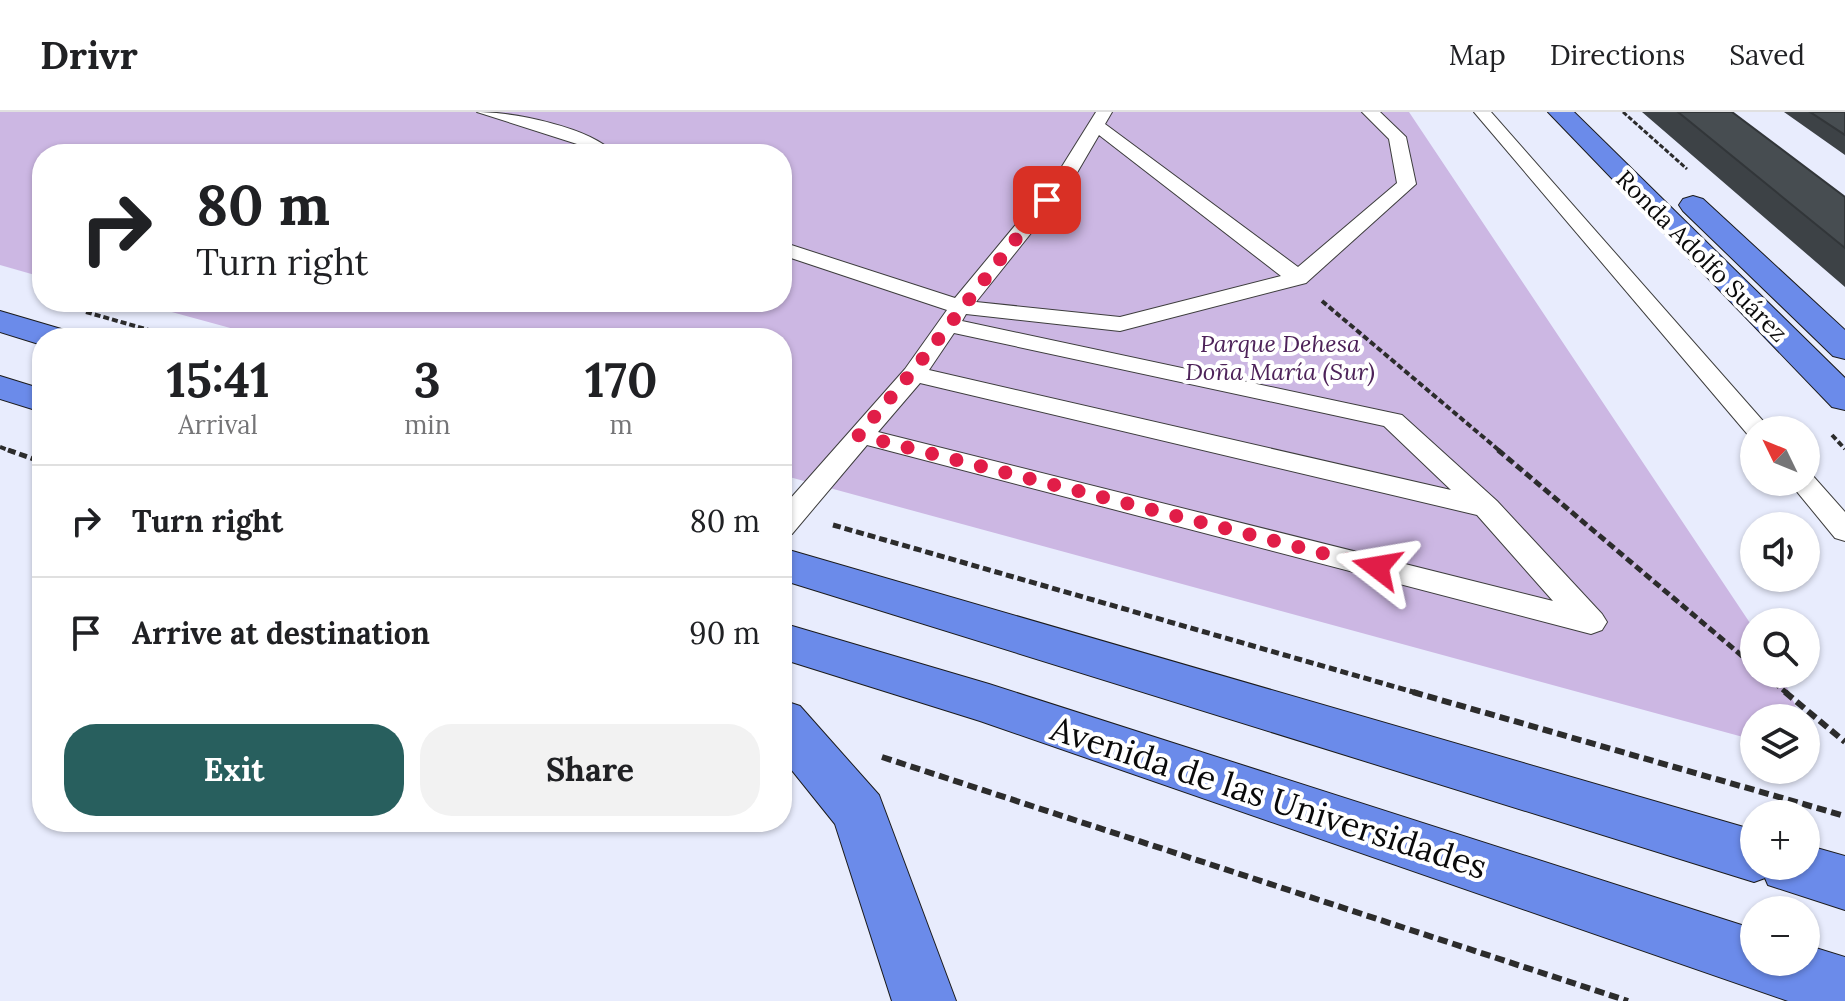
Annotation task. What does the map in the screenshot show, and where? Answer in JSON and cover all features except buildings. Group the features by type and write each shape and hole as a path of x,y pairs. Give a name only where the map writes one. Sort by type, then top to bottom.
{"main road":[{"name":"Ronda Adolfo Suárez","path":"1560,112 1845,399"},
{"name":"Ronda Adolfo Suárez","path":"1595,112 1845,349"},
{"path":"0,321 32,331"},
{"path":"0,387 32,398"},
{"path":"792,567 1740,852"},
{"name":"Avenida de las Universidades","path":"792,644 989,704 1740,954"},
{"path":"792,733 859,812 924,1001"},
{"path":"1820,876 1845,883"},
{"path":"1806,976 1845,989"}],"lane":[{"path":"954,316 1120,324 1298,278 1407,184 1397,137 1370,112"},
{"path":"1482,112 1746,416"},
{"path":"495,113 590,144"},
{"path":"792,515 858,435 914,374 954,316 1064,179 1100,118 1298,278"},
{"path":"792,252 954,316 1393,420 1487,508 1591,622 858,435"},
{"path":"914,374 1487,508"},
{"path":"1815,496 1845,531"}],"path":[{"path":"1298,278 1345,323 1740,654"},
{"path":"86,312 142,328"},
{"path":"0,447 32,458"},
{"path":"792,521 1845,816"},
{"path":"1781,688 1845,742"},
{"path":"879,756 1628,1001"}],"green space":[{"name":"Parque Dehesa Doña María (Sur)","path":"0,112 1409,112 1740,608 1740,688 1787,688 1795,704 1740,704 1740,736 792,478 792,328 230,328 172,312 792,312 792,144 32,144 32,274 0,265"}],"route":[{"path":"1047,200 960,307 914,374 858,435 1377,567"}]}
